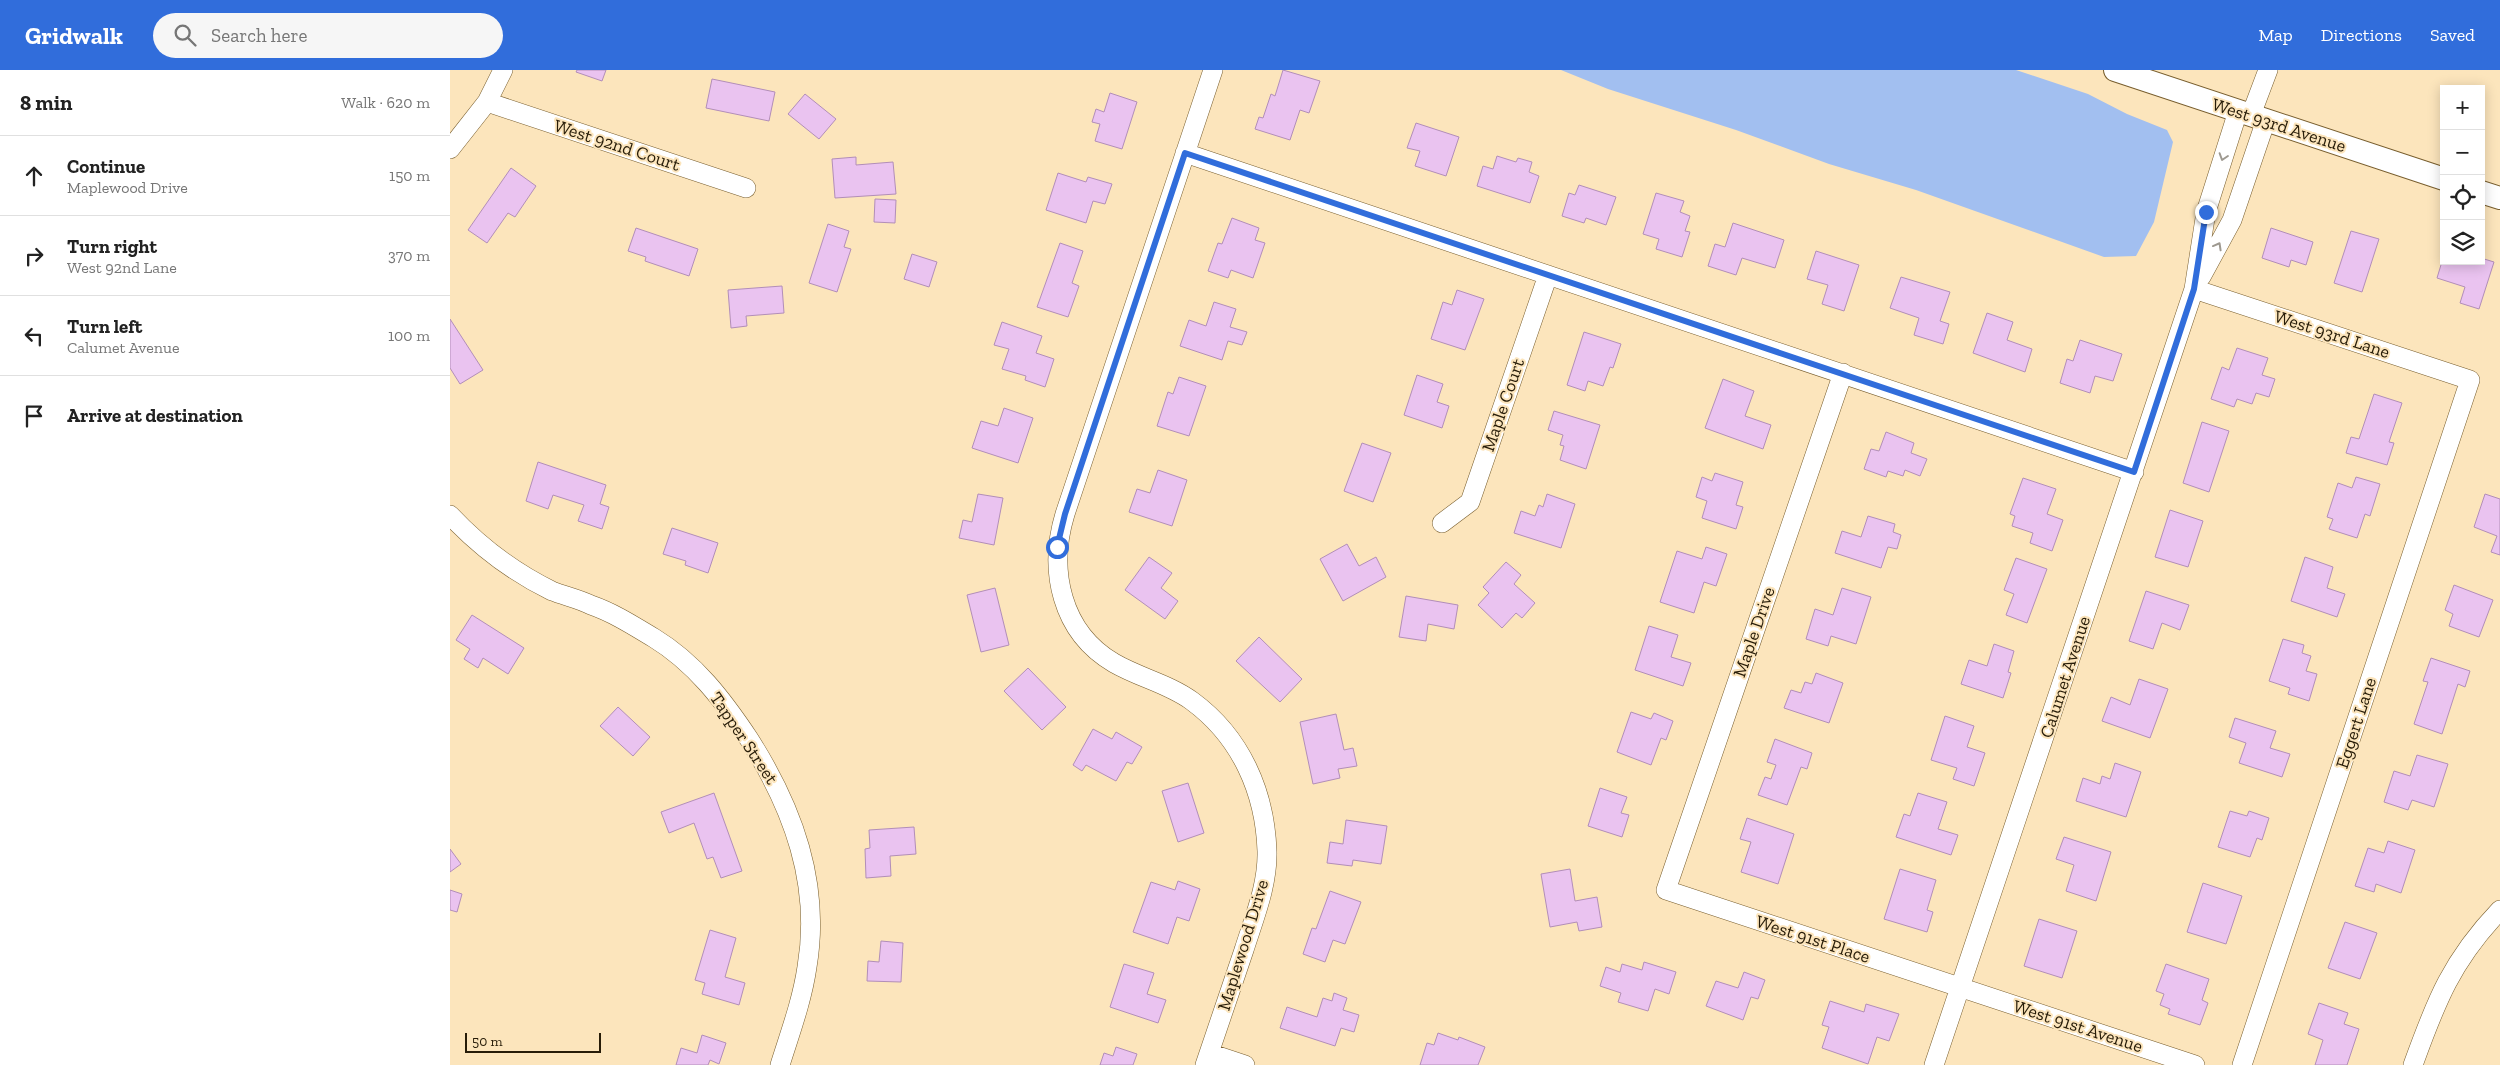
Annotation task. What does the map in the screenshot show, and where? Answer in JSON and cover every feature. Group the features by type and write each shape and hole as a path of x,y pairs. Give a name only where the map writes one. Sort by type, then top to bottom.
{"street":[{"path":"450,149 487,102 503,70"},
{"name":"Maplewood Drive","path":"1207,1059 1257,909 1265,875 1266,832 1256,787 1246,763 1230,736 1204,711 1177,691 1113,662 1088,641 1065,603 1056,564 1063,523 1213,70"},
{"name":"West 93rd Avenue","path":"2115,70 2440,178"},
{"name":"Calumet Avenue","path":"1934,1065 2194,289 2206,212 2252,116 2268,70"},
{"name":"West 92nd Court","path":"487,102 746,188"},
{"name":"Calumet Avenue","path":"2194,289 2232,220 2252,116"},
{"path":"1185,153 2134,472"},
{"path":"2485,193 2500,198"},
{"name":"Maple Court","path":"1442,524 1470,502 1548,275"},
{"name":"West 93rd Lane","path":"2194,289 2470,380"},
{"name":"Maple Drive","path":"1666,890 1843,373"},
{"name":"Eggert Lane","path":"2242,1065 2470,380"},
{"name":"Tapper Street","path":"450,515 493,556 506,565 554,591 592,605 625,621 685,660 724,703 761,758 779,790 796,830 805,866 811,908 810,948 804,983 780,1065"},
{"name":"West 91st Place","path":"1666,890 1961,988"},
{"path":"2413,1065 2447,979 2474,937 2500,910"},
{"name":"West 91st Avenue","path":"1961,988 2195,1065"},
{"path":"1207,1059 1245,1065"}],"water":[{"path":"1561,70 2016,70 2088,94 2127,114 2167,130 2173,142 2154,222 2136,256 2104,257 1916,190 1829,164 1736,130 1608,89"}],"building":[{"path":"577,70 606,70 602,81 576,72"},
{"path":"1283,70 1320,81 1309,113 1300,110 1290,140 1255,129 1259,117 1263,118 1271,94 1275,96"},
{"path":"712,79 775,92 769,121 706,108"},
{"path":"1110,93 1137,102 1122,149 1095,141 1100,124 1092,122 1096,109 1104,112"},
{"path":"805,94 836,119 819,139 788,114"},
{"path":"1416,123 1459,137 1446,176 1415,166 1420,151 1407,148"},
{"path":"1497,156 1516,162 1518,158 1532,162 1529,172 1539,176 1530,203 1477,186 1483,166 1493,169"},
{"path":"856,157 856,165 893,162 896,194 835,198 832,159"},
{"path":"511,168 536,186 515,217 508,213 487,243 468,230"},
{"path":"1058,173 1086,182 1088,177 1112,184 1105,204 1093,201 1086,223 1046,210"},
{"path":"1579,185 1616,197 1606,225 1586,218 1584,223 1562,216 1569,193 1575,195"},
{"path":"1656,193 1684,201 1680,212 1690,216 1685,231 1690,232 1682,257 1656,249 1659,239 1643,234"},
{"path":"875,199 896,200 895,223 874,222"},
{"path":"1232,218 1259,228 1255,240 1265,243 1253,278 1231,270 1228,278 1208,271 1218,243 1222,244"},
{"path":"1733,223 1784,240 1775,268 1742,258 1736,275 1708,266 1715,244 1725,247"},
{"path":"828,224 849,231 844,247 851,249 837,292 809,283"},
{"path":"636,228 698,249 689,276 645,261 646,257 628,251"},
{"path":"2271,228 2313,242 2306,265 2291,260 2289,267 2262,258"},
{"path":"2351,231 2379,239 2362,292 2334,283"},
{"path":"1060,243 1083,251 1072,283 1079,286 1068,317 1037,307"},
{"path":"1816,251 1859,265 1844,311 1822,304 1828,285 1807,279"},
{"path":"912,254 937,262 929,287 904,279"},
{"path":"2485,259 2494,262 2479,309 2460,303 2465,287 2437,278 2441,265 2485,265"},
{"path":"1901,277 1950,292 1940,321 1949,324 1943,344 1914,335 1919,318 1890,308"},
{"path":"782,286 784,313 746,316 747,326 731,328 728,290"},
{"path":"1457,290 1484,299 1465,350 1431,339 1443,302 1452,305"},
{"path":"1214,302 1236,309 1230,327 1247,332 1242,345 1228,341 1222,360 1180,346 1189,320 1206,326"},
{"path":"1987,313 2013,322 2007,340 2032,349 2025,372 1973,353"},
{"path":"450,319 483,370 460,384 450,368"},
{"path":"1002,322 1042,336 1036,353 1054,359 1045,387 1025,380 1026,376 1002,369 1009,349 994,345"},
{"path":"1584,332 1621,344 1613,368 1610,367 1603,386 1588,381 1585,391 1567,385"},
{"path":"2080,340 2122,354 2113,381 2095,376 2090,393 2060,383 2067,359 2073,361"},
{"path":"2237,348 2268,358 2262,375 2275,379 2269,397 2256,393 2252,404 2237,399 2234,407 2211,399 2222,367 2229,370"},
{"path":"1417,375 1443,384 1437,402 1449,406 1442,428 1404,415"},
{"path":"1179,377 1206,386 1189,436 1157,426 1168,392 1173,394"},
{"path":"1723,379 1754,391 1745,416 1771,425 1763,449 1705,428"},
{"path":"2374,394 2402,403 2389,442 2394,443 2387,465 2346,453 2351,437 2359,439"},
{"path":"1004,408 1033,418 1018,463 972,448 981,421 998,426"},
{"path":"1554,411 1600,425 1586,469 1560,460 1564,446 1560,445 1563,435 1548,430"},
{"path":"2202,422 2229,431 2209,492 2183,483"},
{"path":"1886,432 1914,443 1911,453 1927,459 1920,476 1905,470 1903,476 1888,471 1886,477 1864,469 1871,449 1879,451"},
{"path":"1362,443 1391,453 1373,502 1344,491"},
{"path":"538,462 606,485 600,504 609,507 602,529 578,521 584,505 553,495 548,509 526,501"},
{"path":"1158,470 1187,480 1172,526 1129,512 1137,489 1150,493"},
{"path":"1715,473 1743,482 1736,505 1743,507 1736,529 1702,518 1707,501 1696,497 1702,477 1712,481"},
{"path":"2356,477 2380,484 2370,516 2365,514 2357,538 2329,529 2333,519 2327,517 2338,483 2352,488"},
{"path":"2023,478 2056,489 2047,514 2063,520 2052,551 2030,543 2033,533 2012,526 2015,516 2010,514"},
{"path":"978,494 1003,498 994,545 959,538 963,520 972,522"},
{"path":"1547,494 1575,504 1561,548 1514,533 1521,511 1535,516 1539,505 1543,507"},
{"path":"2485,494 2500,499 2500,555 2491,552 2497,536 2474,527"},
{"path":"2170,510 2203,521 2188,567 2155,557"},
{"path":"1868,516 1895,524 1893,532 1901,535 1897,549 1888,547 1881,568 1835,553 1842,531 1861,537"},
{"path":"672,528 718,543 708,573 685,565 686,561 663,554"},
{"path":"1347,544 1359,566 1376,557 1386,577 1343,601 1320,559"},
{"path":"1706,547 1727,554 1716,586 1704,582 1694,613 1660,602 1677,551 1702,559"},
{"path":"1149,557 1172,573 1161,588 1178,601 1165,619 1125,590"},
{"path":"2305,557 2333,567 2327,588 2345,594 2337,617 2291,601"},
{"path":"2016,558 2047,569 2027,623 2006,615 2014,594 2004,590"},
{"path":"1506,562 1521,575 1514,584 1535,603 1522,618 1516,613 1502,628 1478,605 1489,593 1483,587"},
{"path":"2454,585 2493,600 2479,637 2449,626 2453,614 2445,610"},
{"path":"995,588 1009,645 981,652 967,595"},
{"path":"1842,588 1871,597 1856,644 1831,636 1828,646 1806,639 1815,609 1833,615"},
{"path":"2146,591 2189,605 2180,630 2162,623 2153,649 2129,641"},
{"path":"1406,596 1458,605 1454,629 1428,624 1426,641 1399,637"},
{"path":"472,615 524,648 508,674 483,658 478,668 464,659 470,649 456,640"},
{"path":"1649,626 1678,635 1671,657 1691,663 1683,686 1635,670"},
{"path":"1259,637 1302,679 1280,702 1236,661"},
{"path":"2283,639 2304,645 2302,653 2311,656 2306,671 2317,674 2309,701 2288,694 2290,688 2269,681"},
{"path":"1994,644 2014,651 2008,672 2011,673 2003,698 1961,684 1969,660 1987,666"},
{"path":"2431,658 2470,671 2465,687 2458,684 2442,734 2414,724 2428,682 2423,681"},
{"path":"1028,668 1066,707 1042,730 1004,691"},
{"path":"1816,673 1843,683 1829,723 1784,708 1791,690 1801,693 1805,682 1812,684"},
{"path":"2139,679 2168,689 2150,738 2102,721 2111,697 2130,705"},
{"path":"618,707 650,737 633,756 600,726"},
{"path":"1631,712 1651,719 1654,713 1673,721 1666,740 1661,738 1651,765 1617,752"},
{"path":"1336,714 1344,750 1353,748 1357,766 1338,769 1340,778 1313,784 1300,722"},
{"path":"1945,716 1974,726 1967,747 1985,753 1974,786 1953,779 1957,768 1931,760"},
{"path":"2235,718 2276,731 2270,748 2290,754 2282,777 2239,763 2246,743 2229,737"},
{"path":"1093,729 1112,739 1116,732 1142,747 1132,764 1127,762 1116,781 1086,765 1082,771 1073,765"},
{"path":"1775,739 1812,753 1807,769 1801,767 1787,805 1758,795 1765,777 1771,779 1776,765 1767,762"},
{"path":"2417,755 2448,764 2434,807 2412,800 2408,810 2384,802 2394,771 2410,776"},
{"path":"2115,763 2141,772 2126,817 2076,801 2083,778 2100,784 2102,776 2110,779"},
{"path":"1188,783 1204,833 1178,842 1162,791"},
{"path":"1600,788 1627,797 1621,813 1629,815 1622,837 1588,826"},
{"path":"714,793 742,871 721,878 713,857 707,859 694,823 669,833 661,812"},
{"path":"1918,793 1947,802 1938,829 1958,835 1951,855 1896,837 1904,814 1910,816"},
{"path":"2230,811 2247,816 2249,811 2269,818 2262,840 2257,838 2250,857 2218,847"},
{"path":"1747,818 1794,834 1778,884 1741,872 1751,842 1740,839"},
{"path":"1346,820 1387,826 1381,864 1353,860 1352,866 1327,863 1330,842 1343,844"},
{"path":"914,827 916,854 890,856 891,876 866,878 865,849 870,848 869,830"},
{"path":"2064,837 2111,852 2096,901 2066,891 2074,865 2056,859"},
{"path":"2388,841 2415,850 2401,893 2376,884 2374,892 2355,886 2368,848 2384,853"},
{"path":"450,849 461,864 450,872"},
{"path":"1570,869 1575,901 1597,897 1602,927 1579,931 1577,922 1550,927 1541,874"},
{"path":"1900,869 1936,880 1927,910 1933,912 1927,932 1884,919"},
{"path":"1178,881 1200,889 1189,921 1177,917 1168,944 1133,932 1151,882 1175,890"},
{"path":"2203,883 2242,896 2226,944 2187,932"},
{"path":"450,890 462,894 457,912 450,910"},
{"path":"1330,891 1361,902 1345,944 1333,940 1325,962 1303,954 1312,928 1316,929"},
{"path":"2039,919 2077,931 2062,978 2024,966"},
{"path":"2345,922 2377,933 2360,979 2328,968"},
{"path":"710,930 736,938 725,977 745,983 739,1005 702,994 705,983 695,980"},
{"path":"881,941 903,943 901,982 867,981 868,961 879,962"},
{"path":"1644,962 1676,972 1669,994 1655,989 1648,1011 1618,1002 1621,993 1600,986 1606,967 1620,972 1622,964 1642,970"},
{"path":"1124,964 1154,973 1147,994 1166,1000 1158,1023 1110,1007"},
{"path":"2166,964 2209,979 2202,1000 2208,1003 2200,1025 2168,1014 2170,1009 2160,1005 2164,994 2156,991"},
{"path":"1744,972 1765,980 1758,999 1751,997 1743,1020 1706,1006 1716,981 1738,988"},
{"path":"1334,993 1347,998 1343,1010 1359,1015 1354,1032 1341,1028 1335,1046 1280,1028 1287,1007 1317,1017 1323,998 1332,1001"},
{"path":"1830,1001 1864,1012 1866,1004 1899,1014 1889,1041 1877,1037 1868,1064 1822,1048 1829,1027 1822,1025"},
{"path":"2319,1003 2348,1013 2344,1024 2359,1029 2347,1065 2315,1065 2323,1040 2308,1034"},
{"path":"1438,1033 1458,1040 1459,1037 1485,1047 1478,1065 1420,1065 1427,1043 1434,1045"},
{"path":"702,1035 726,1043 719,1064 710,1060 708,1065 676,1065 681,1048 697,1053"},
{"path":"1116,1047 1137,1054 1133,1065 1100,1065 1104,1053 1113,1056"}],"route":[{"path":"1057,547 1065,514 1185,153 2134,472 2194,289 2206,212"}]}
